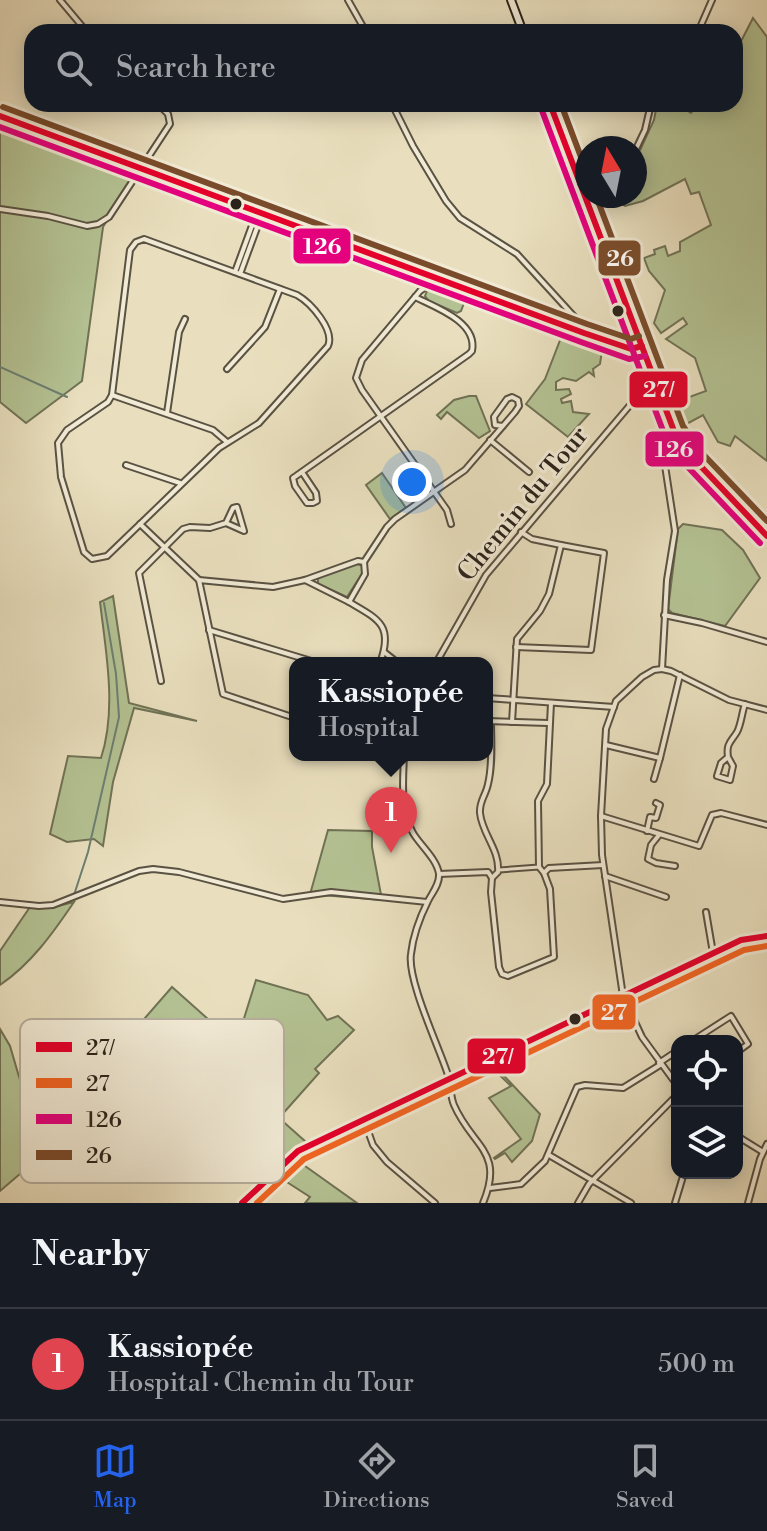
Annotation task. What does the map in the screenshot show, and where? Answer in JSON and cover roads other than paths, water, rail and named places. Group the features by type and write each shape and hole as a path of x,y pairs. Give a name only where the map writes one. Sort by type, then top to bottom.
{"main road":[{"path":"511,0 520,24"},
{"path":"553,112 677,437 767,536"},
{"path":"0,116 584,333 631,349 642,346"},
{"path":"284,1164 298,1151 713,953 753,936 767,936"},
{"path":"242,1203 264,1183"}],"street":[{"path":"60,0 80,24"},
{"path":"348,0 362,24"},
{"path":"702,24 712,0"},
{"path":"0,209 87,226 98,224 109,217 170,124 166,112"},
{"path":"396,112 446,201 460,218 517,254 581,324 584,333"},
{"path":"642,136 649,112"},
{"path":"595,222 600,208"},
{"path":"238,273 260,213"},
{"path":"140,240 150,240 238,273 305,299 329,333 331,339 328,346 259,423 227,442 102,559 87,557 61,477 58,448 60,438 108,402 112,395 130,250 140,240"},
{"path":"420,291 422,274"},
{"path":"437,279 420,291 362,360 356,372 359,385 447,510 451,524"},
{"path":"227,369 267,324 280,289"},
{"path":"302,472 316,493 317,501 313,503 307,503 293,482 302,472 469,354 473,347 472,339 456,317 415,297"},
{"path":"167,413 179,332 185,319"},
{"name":"Chemin du Tour","path":"439,657 475,590 653,378"},
{"path":"112,395 213,430 227,442"},
{"path":"364,562 387,527 465,470 503,426 519,406 518,400 512,397 494,417 495,425 503,426"},
{"path":"662,669 664,615 675,531 664,459 667,447 677,437"},
{"path":"490,440 529,472"},
{"path":"126,465 182,483"},
{"path":"161,681 139,573 186,527 210,528 226,523 244,531 237,507 233,508 226,523"},
{"path":"140,524 199,580 263,587 305,580 358,561 364,562"},
{"path":"515,647 591,650 604,553 532,539 521,532"},
{"path":"512,722 515,647 521,631 540,611 549,594 561,545"},
{"path":"349,602 367,571 364,562"},
{"path":"199,580 223,694 289,716"},
{"path":"305,580 349,602 383,624 382,657"},
{"path":"664,615 767,642"},
{"path":"208,629 299,657"},
{"path":"384,652 390,657"},
{"path":"671,1078 642,1037 623,996 603,865 601,816 606,729 616,701 642,677 662,669 729,700 767,710"},
{"path":"654,779 680,675"},
{"path":"493,698 614,707"},
{"path":"488,761 488,783 481,798 480,811 498,870 492,878 491,892 499,967 502,974 508,976 554,957 550,889 541,870 538,801 547,784 551,703"},
{"path":"728,757 721,763 717,776 730,780 733,766 727,746 730,738 737,733 745,704"},
{"path":"493,721 548,723"},
{"path":"606,745 660,758"},
{"path":"404,761 406,816 439,874 415,935 410,958 423,1008 450,1080 455,1106 490,1162 492,1179 483,1203"},
{"path":"647,831 650,817 656,818 660,805 656,803"},
{"path":"601,816 699,846 712,815 721,813 767,825"},
{"path":"659,835 651,845 648,859 675,866"},
{"path":"498,870 603,865"},
{"path":"0,902 53,905 139,871 153,869 179,872 283,899 324,891 427,902"},
{"path":"439,874 488,872 492,878"},
{"path":"605,876 666,897"},
{"path":"706,912 713,953"},
{"path":"701,1035 731,1016 743,1035"},
{"path":"490,1188 521,1184 549,1155 577,1087 623,1088 671,1056"},
{"path":"578,1203 593,1181 671,1101"},
{"path":"364,1120 373,1145 387,1162 435,1203"},
{"path":"743,1140 763,1152"},
{"path":"748,1203 767,1144"},
{"path":"549,1155 631,1203"},
{"path":"675,1203 682,1179"}],"waterway":[{"path":"0,367 67,397"},
{"path":"74,895 88,852 119,717 116,674 104,603"}],"place":[{"name":"Kassiopée","path":"391,853"}]}
